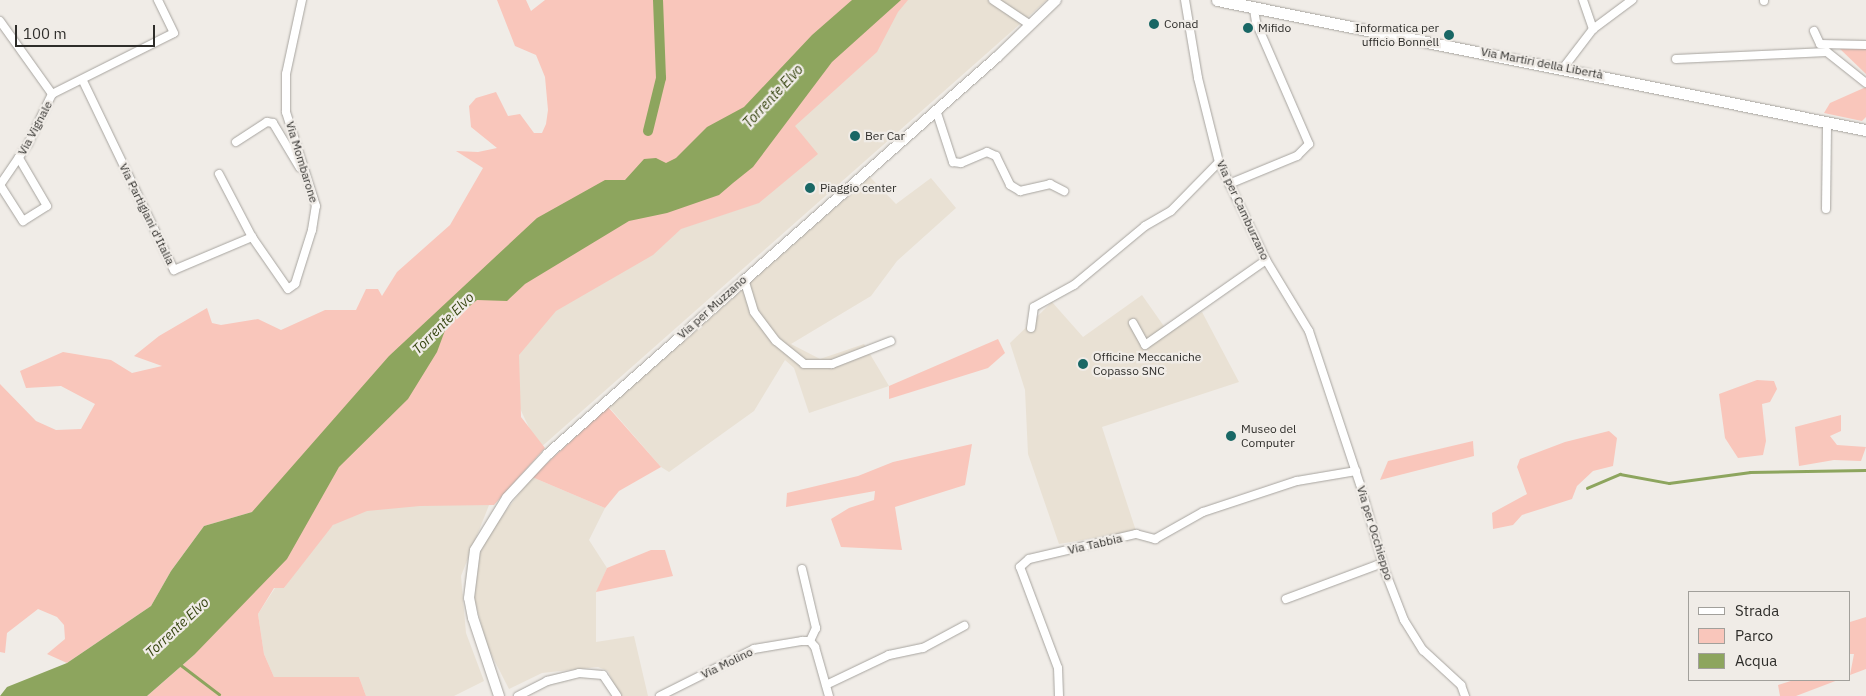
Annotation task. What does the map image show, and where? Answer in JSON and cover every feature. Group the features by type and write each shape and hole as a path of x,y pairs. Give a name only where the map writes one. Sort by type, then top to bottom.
{"main road":[{"name":"Via Martiri della Libertà","path":"1217,0 1236,2 1254,9 1564,67 1827,124 1866,130"}],"street":[{"path":"52,94 83,81 88,75 174,33 158,0"},
{"name":"Via Mombarone","path":"252,237 288,289 295,284 312,230 316,206 286,112 286,74 302,0"},
{"path":"993,0 1030,24"},
{"name":"Via per Muzzano","path":"499,696 488,667 470,598 475,550 489,522 507,498 548,454 936,110 1056,0"},
{"name":"Via per Camburzano","path":"1185,0 1198,78 1219,162 1266,260 1309,331 1317,352"},
{"path":"1583,0 1593,29"},
{"path":"1564,67 1593,29 1632,0"},
{"path":"1228,184 1297,156 1309,144 1256,22 1254,9"},
{"name":"Via Vignale","path":"0,21 52,94 19,158 0,185"},
{"path":"1814,31 1820,44 1866,45"},
{"path":"1676,59 1827,52 1866,83"},
{"name":"Via Partigiani d'Italia","path":"83,81 174,270 252,237"},
{"path":"936,110 953,162 961,163 987,152 996,156 1010,185 1020,191 1050,184 1064,191"},
{"path":"236,142 267,122 273,124 307,179"},
{"path":"1826,210 1827,124"},
{"path":"0,185 23,221 47,206 19,158"},
{"path":"1031,328 1034,307 1074,284 1145,226 1172,211 1219,162"},
{"path":"220,174 252,237"},
{"path":"1134,323 1145,345 1266,260"},
{"path":"744,279 754,312 776,341 804,364 832,364 891,341"},
{"name":"Via per Occhieppo","path":"1317,352 1356,471 1383,563 1412,636 1435,663 1461,685 1465,696"},
{"name":"Via Tabbia","path":"1059,696 1058,668 1020,567 1029,559 1136,534 1154,539 1202,512 1290,483 1356,471"},
{"path":"1286,599 1383,563"},
{"path":"802,569 816,628 810,641 829,696"},
{"path":"826,685 889,655 923,648 964,626"},
{"name":"Via Molino","path":"660,696 754,649 810,641"},
{"path":"518,696 547,681 579,673 603,674 617,696"}],"shaded area":[{"path":"901,0 1047,0 539,449 517,402 509,345"},
{"path":"870,177 896,204 931,178 956,208 897,261 871,296 791,344 820,359 864,344 889,386 809,413 794,368 785,360 754,411 669,472 661,467 609,407"},
{"path":"1142,295 1168,332 1202,312 1239,382 1102,427 1136,531 1059,544 1028,454 1025,390 1010,343 1052,302 1083,337"},
{"path":"532,477 605,508 589,540 607,568 596,593 596,642 634,636 648,696 619,696 608,671 598,667 542,673 509,689 488,648 474,598 480,553 489,533"},
{"path":"491,500 461,576 466,633 484,681 454,696 366,696 359,677 274,677 264,654 258,614 275,588 284,588 323,535 352,507"}],"green space":[{"path":"497,0 526,0 531,11 545,0 657,0 658,28 661,26 661,0 908,0 898,12 877,52 795,126 818,154 759,203 681,229 653,255 556,311 519,355 521,417 545,448 494,505 420,506 367,511 333,525 284,588 274,588 258,614 264,654 274,677 359,677 366,696 147,696 194,655 252,512 204,526 171,571 151,606 67,663 47,654 65,639 64,625 57,617 38,609 7,633 5,653 0,652 0,384 36,421 56,430 81,429 95,404 61,386 26,388 20,371 63,352 111,360 132,373 162,366 134,356 159,336 207,308 212,323 221,325 258,319 281,330 325,310 356,310 366,289 378,289 382,296 397,272 450,225 483,168 456,151 478,152 497,148 471,127 469,106 476,98 496,92 508,116 520,114 534,133 542,133 546,124 548,110 545,77 536,55 515,46"},
{"path":"1838,47 1866,47 1866,74"},
{"path":"1866,87 1866,117 1862,121 1824,113 1830,103"},
{"path":"998,339 1005,353 988,368 889,399 889,386"},
{"path":"1757,380 1774,381 1777,389 1770,402 1762,404 1766,441 1763,455 1738,458 1725,438 1719,394"},
{"path":"608,407 661,467 619,491 605,508 532,477"},
{"path":"1841,415 1841,431 1830,436 1837,445 1866,447 1861,461 1834,460 1799,466 1795,427"},
{"path":"1609,431 1617,438 1613,466 1593,471 1577,486 1572,499 1522,515 1513,525 1493,529 1492,513 1527,494 1517,467 1520,459 1565,442"},
{"path":"1473,441 1474,456 1380,480 1388,461"},
{"path":"972,444 965,485 895,507 902,550 841,547 831,519 849,508 874,500 875,491 786,507 787,493 858,476 893,462"},
{"path":"651,550 665,550 673,576 596,592 607,568"},
{"path":"1866,617 1866,669 1851,675 1854,654 1851,654 1851,622"},
{"path":"1791,681 1835,681 1796,696 1780,696 1778,685"}],"water":[{"name":"Torrente Elvo","path":"852,0 901,0 832,62 753,167 719,195 667,213 629,221 525,284 507,301 477,300 447,325 437,352 408,399 339,467 287,559 194,655 147,696 0,696 7,687 67,663 151,606 171,571 204,526 252,512 389,356 537,218 605,180 625,180 644,159 656,158 666,163 676,158 707,127 744,107 812,35"}],"waterway":[{"path":"648,131 661,78 658,0"},
{"path":"1587,488 1620,474 1669,483 1750,472 1866,470"},
{"path":"181,665 219,694"}],"place":[{"name":"Conad","path":"1154,24"},
{"name":"Mifido","path":"1248,28"},
{"name":"Informatica per ufficio Bonnell","path":"1449,35"},
{"name":"Ber Car","path":"855,136"},
{"name":"Piaggio center","path":"810,188"},
{"name":"Officine Meccaniche Copasso SNC","path":"1083,364"},
{"name":"Museo del Computer","path":"1231,436"}]}
